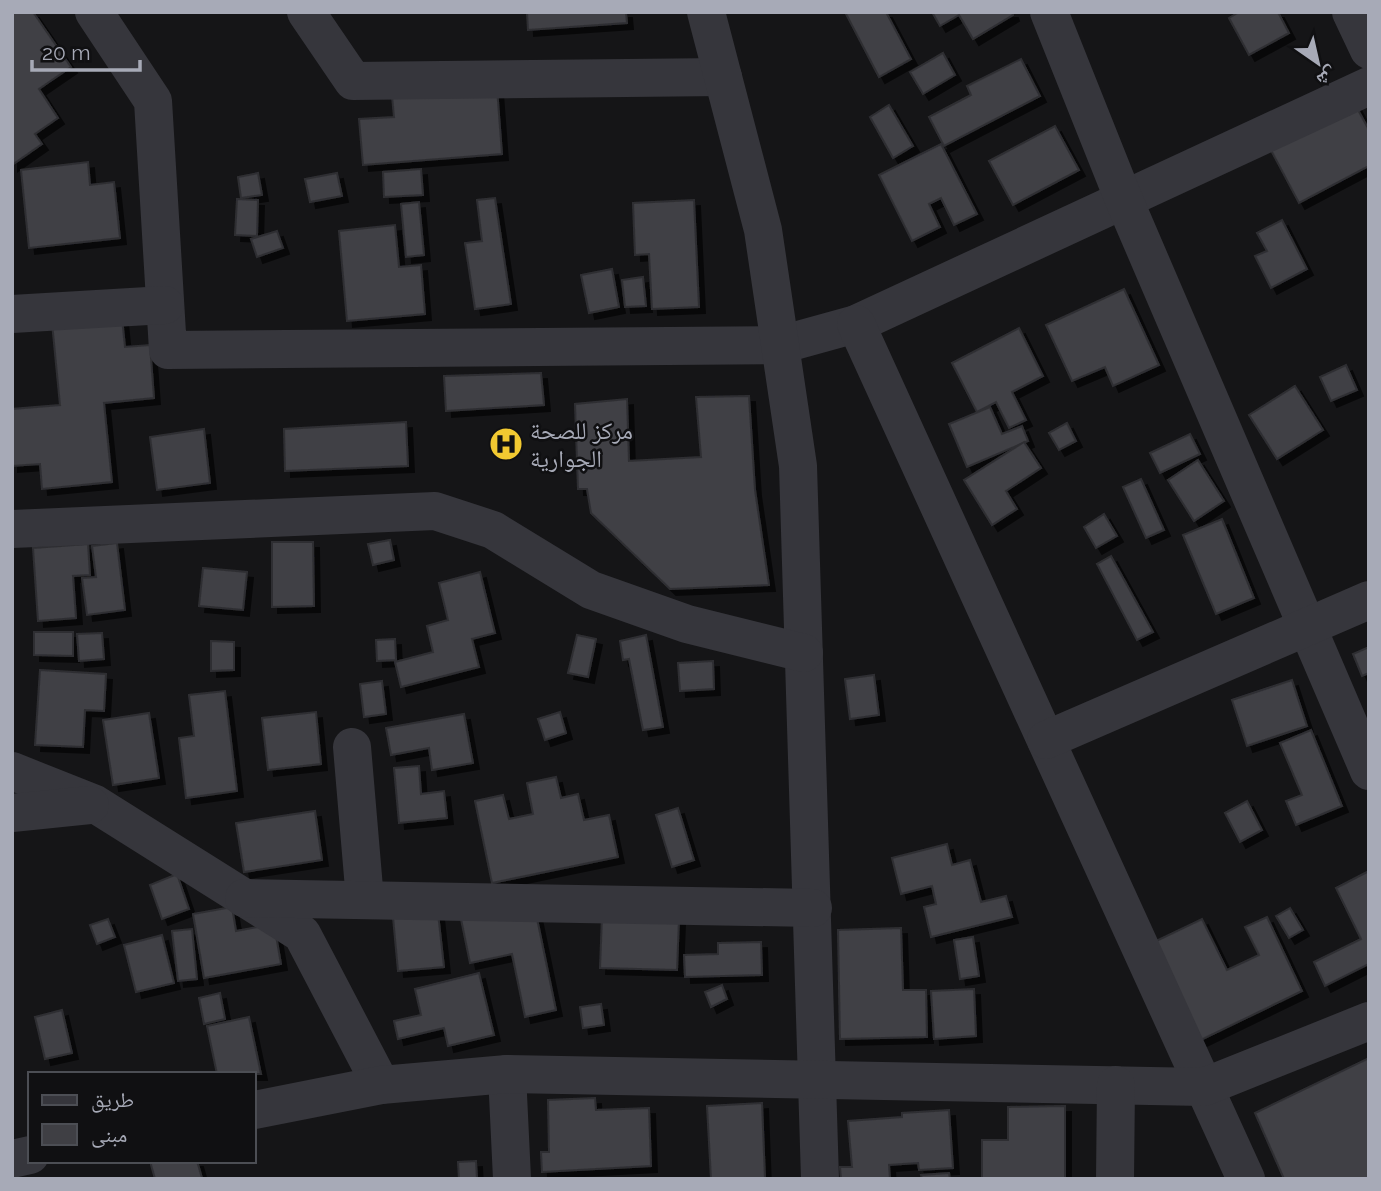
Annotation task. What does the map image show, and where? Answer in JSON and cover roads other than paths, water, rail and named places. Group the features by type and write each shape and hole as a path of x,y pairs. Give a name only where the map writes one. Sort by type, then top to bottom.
{"street":[{"path":"94,12 153,101 168,350 780,345 856,324 1369,86"},
{"path":"306,12 353,81 723,77"},
{"path":"706,12 763,230 798,466 820,1179"},
{"path":"1049,12 1124,200 1369,771"},
{"path":"1351,12 1369,50"},
{"path":"12,314 165,305"},
{"path":"856,324 1247,1179"},
{"path":"12,529 435,511 493,530 591,590 687,624 804,653"},
{"path":"1046,740 1369,600"},
{"path":"352,747 365,900"},
{"path":"12,771 94,804 302,934 381,1085"},
{"path":"12,813 94,804"},
{"path":"244,898 813,908"},
{"path":"256,1110 381,1085 507,1074 1204,1087 1369,1021"},
{"path":"507,1074 512,1179"},
{"path":"1115,1179 1116,1085"}],"place":[{"name":"مركز للصحة الجوارية","path":"506,444"}]}
